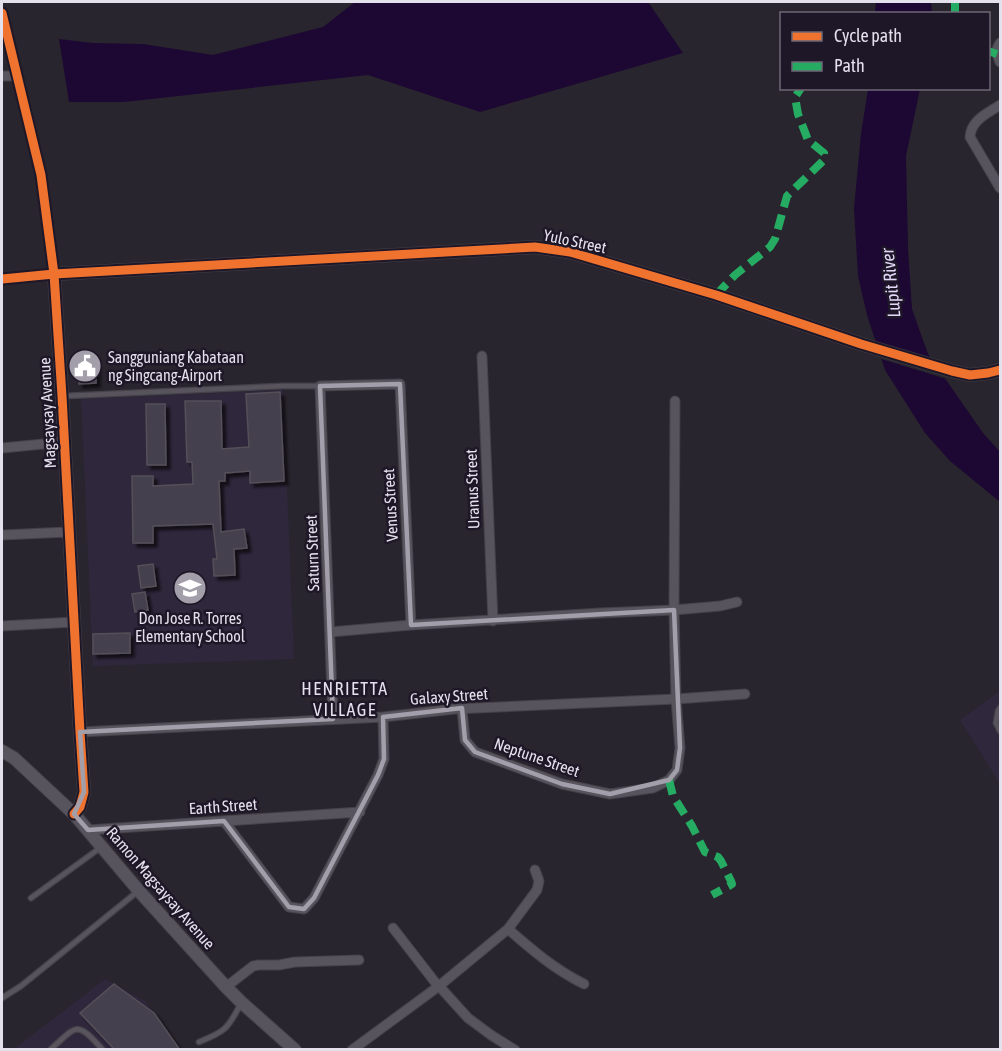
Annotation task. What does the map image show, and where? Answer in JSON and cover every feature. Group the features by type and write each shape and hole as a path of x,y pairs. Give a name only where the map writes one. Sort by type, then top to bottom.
{"street":[{"name":"Magsaysay Avenue","path":"2,12 41,176 54,274 84,792 80,807 74,814"},
{"path":"1000,43 997,54 1000,62"},
{"path":"2,76 16,76"},
{"path":"1000,105 973,124 970,130 970,137 1000,188"},
{"name":"Yulo Street","path":"54,274 534,247 570,252 716,295 952,372 970,375 1000,370"},
{"path":"2,279 54,274"},
{"name":"Uranus Street","path":"482,356 493,621"},
{"name":"Venus Street","path":"320,386 400,384 411,625"},
{"name":"Saturn Street","path":"320,386 333,719"},
{"path":"675,400 676,699"},
{"path":"2,448 64,442"},
{"path":"2,535 68,532"},
{"path":"330,632 411,625 674,610 720,606 737,602"},
{"path":"2,626 74,622"},
{"name":"Galaxy Street","path":"80,732 383,717 462,709 745,694"},
{"name":"Neptune Street","path":"462,709 465,740 475,752 562,784 610,794 653,788 669,780 677,770 680,748 676,699"},
{"path":"224,821 289,907 304,909 314,898 378,775 384,759 383,717"},
{"name":"Ramon Magsaysay Avenue","path":"2,751 14,758 74,814 139,891 226,987 295,1050"},
{"name":"Earth Street","path":"88,830 360,812"},
{"path":"352,1050 439,986 508,929 537,890 539,881 535,870"},
{"path":"393,928 468,1018 514,1050"},
{"path":"508,929 546,961 584,984"},
{"path":"226,987 259,964 359,960"}],"lane":[{"path":"62,396 320,386"},
{"path":"1000,708 996,723 1000,731"},
{"path":"31,898 102,847"},
{"path":"2,998 21,986 139,891"},
{"path":"199,1042 226,1029 241,1002"},
{"path":"50,1050 73,1030 80,1029 87,1032 103,1050"}],"highlighted area":[{"path":"400,384 411,625 674,610 680,748 677,770 669,780 610,794 562,784 475,752 465,740 462,708 383,717 384,759 378,775 314,898 304,909 289,907 224,821 88,830 74,814 84,792 80,732 333,719 320,386"}],"shaded area":[{"path":"283,390 294,659 93,666 81,399"},
{"path":"1000,691 1000,784 960,720"},
{"path":"105,979 145,1001 180,1049 13,1050"}],"water":[{"path":"355,2 648,2 683,53 480,112 368,75 124,102 69,102 59,39 93,43 143,44 213,55 323,27"},
{"path":"876,2 931,2 932,12 875,12"},
{"name":"Lupit River","path":"868,90 920,90 906,156 912,309 928,354 983,433 1000,452 1000,502 950,461 925,433 885,370 867,315 858,276 854,208"}],"pier":[{"path":"872,341 935,359 950,380 878,358"}],"building":[{"path":"78,363 96,363 96,383 79,384"},
{"path":"280,392 284,481 250,483 250,471 225,473 225,481 219,481 221,532 244,529 247,548 234,549 235,575 214,576 213,559 217,559 213,524 153,526 153,543 133,543 132,476 153,476 153,486 193,484 192,462 187,462 185,401 221,401 222,449 249,447 246,394"},
{"path":"146,404 165,404 166,465 147,465"},
{"path":"153,564 156,586 141,588 138,566"},
{"path":"145,592 148,610 135,612 132,594"},
{"path":"130,633 130,653 93,654 93,634"},
{"path":"114,984 154,1013 180,1050 115,1050 80,1013"}],"marked path":[{"path":"955,2 955,12"},
{"path":"990,52 997,54"},
{"path":"716,295 735,275 770,247 775,239 787,196 823,161 824,153 808,140 798,114 795,97 800,90"},
{"path":"669,780 673,796 705,852 718,857 731,881 732,884 712,895"}],"cycle path":[{"path":"2,13 41,175 54,274 84,792 80,807 74,814"},
{"path":"2,279 54,274 535,247 570,252 716,295 861,344 952,371 970,375 1000,370"}],"place":[{"name":"Sangguniang Kabataan ng Singcang-Airport","path":"85,366"},
{"name":"Don Jose R. Torres Elementary School","path":"190,588"}],"district":[{"name":"HENRIETTA VILLAGE","path":"345,699"}]}
